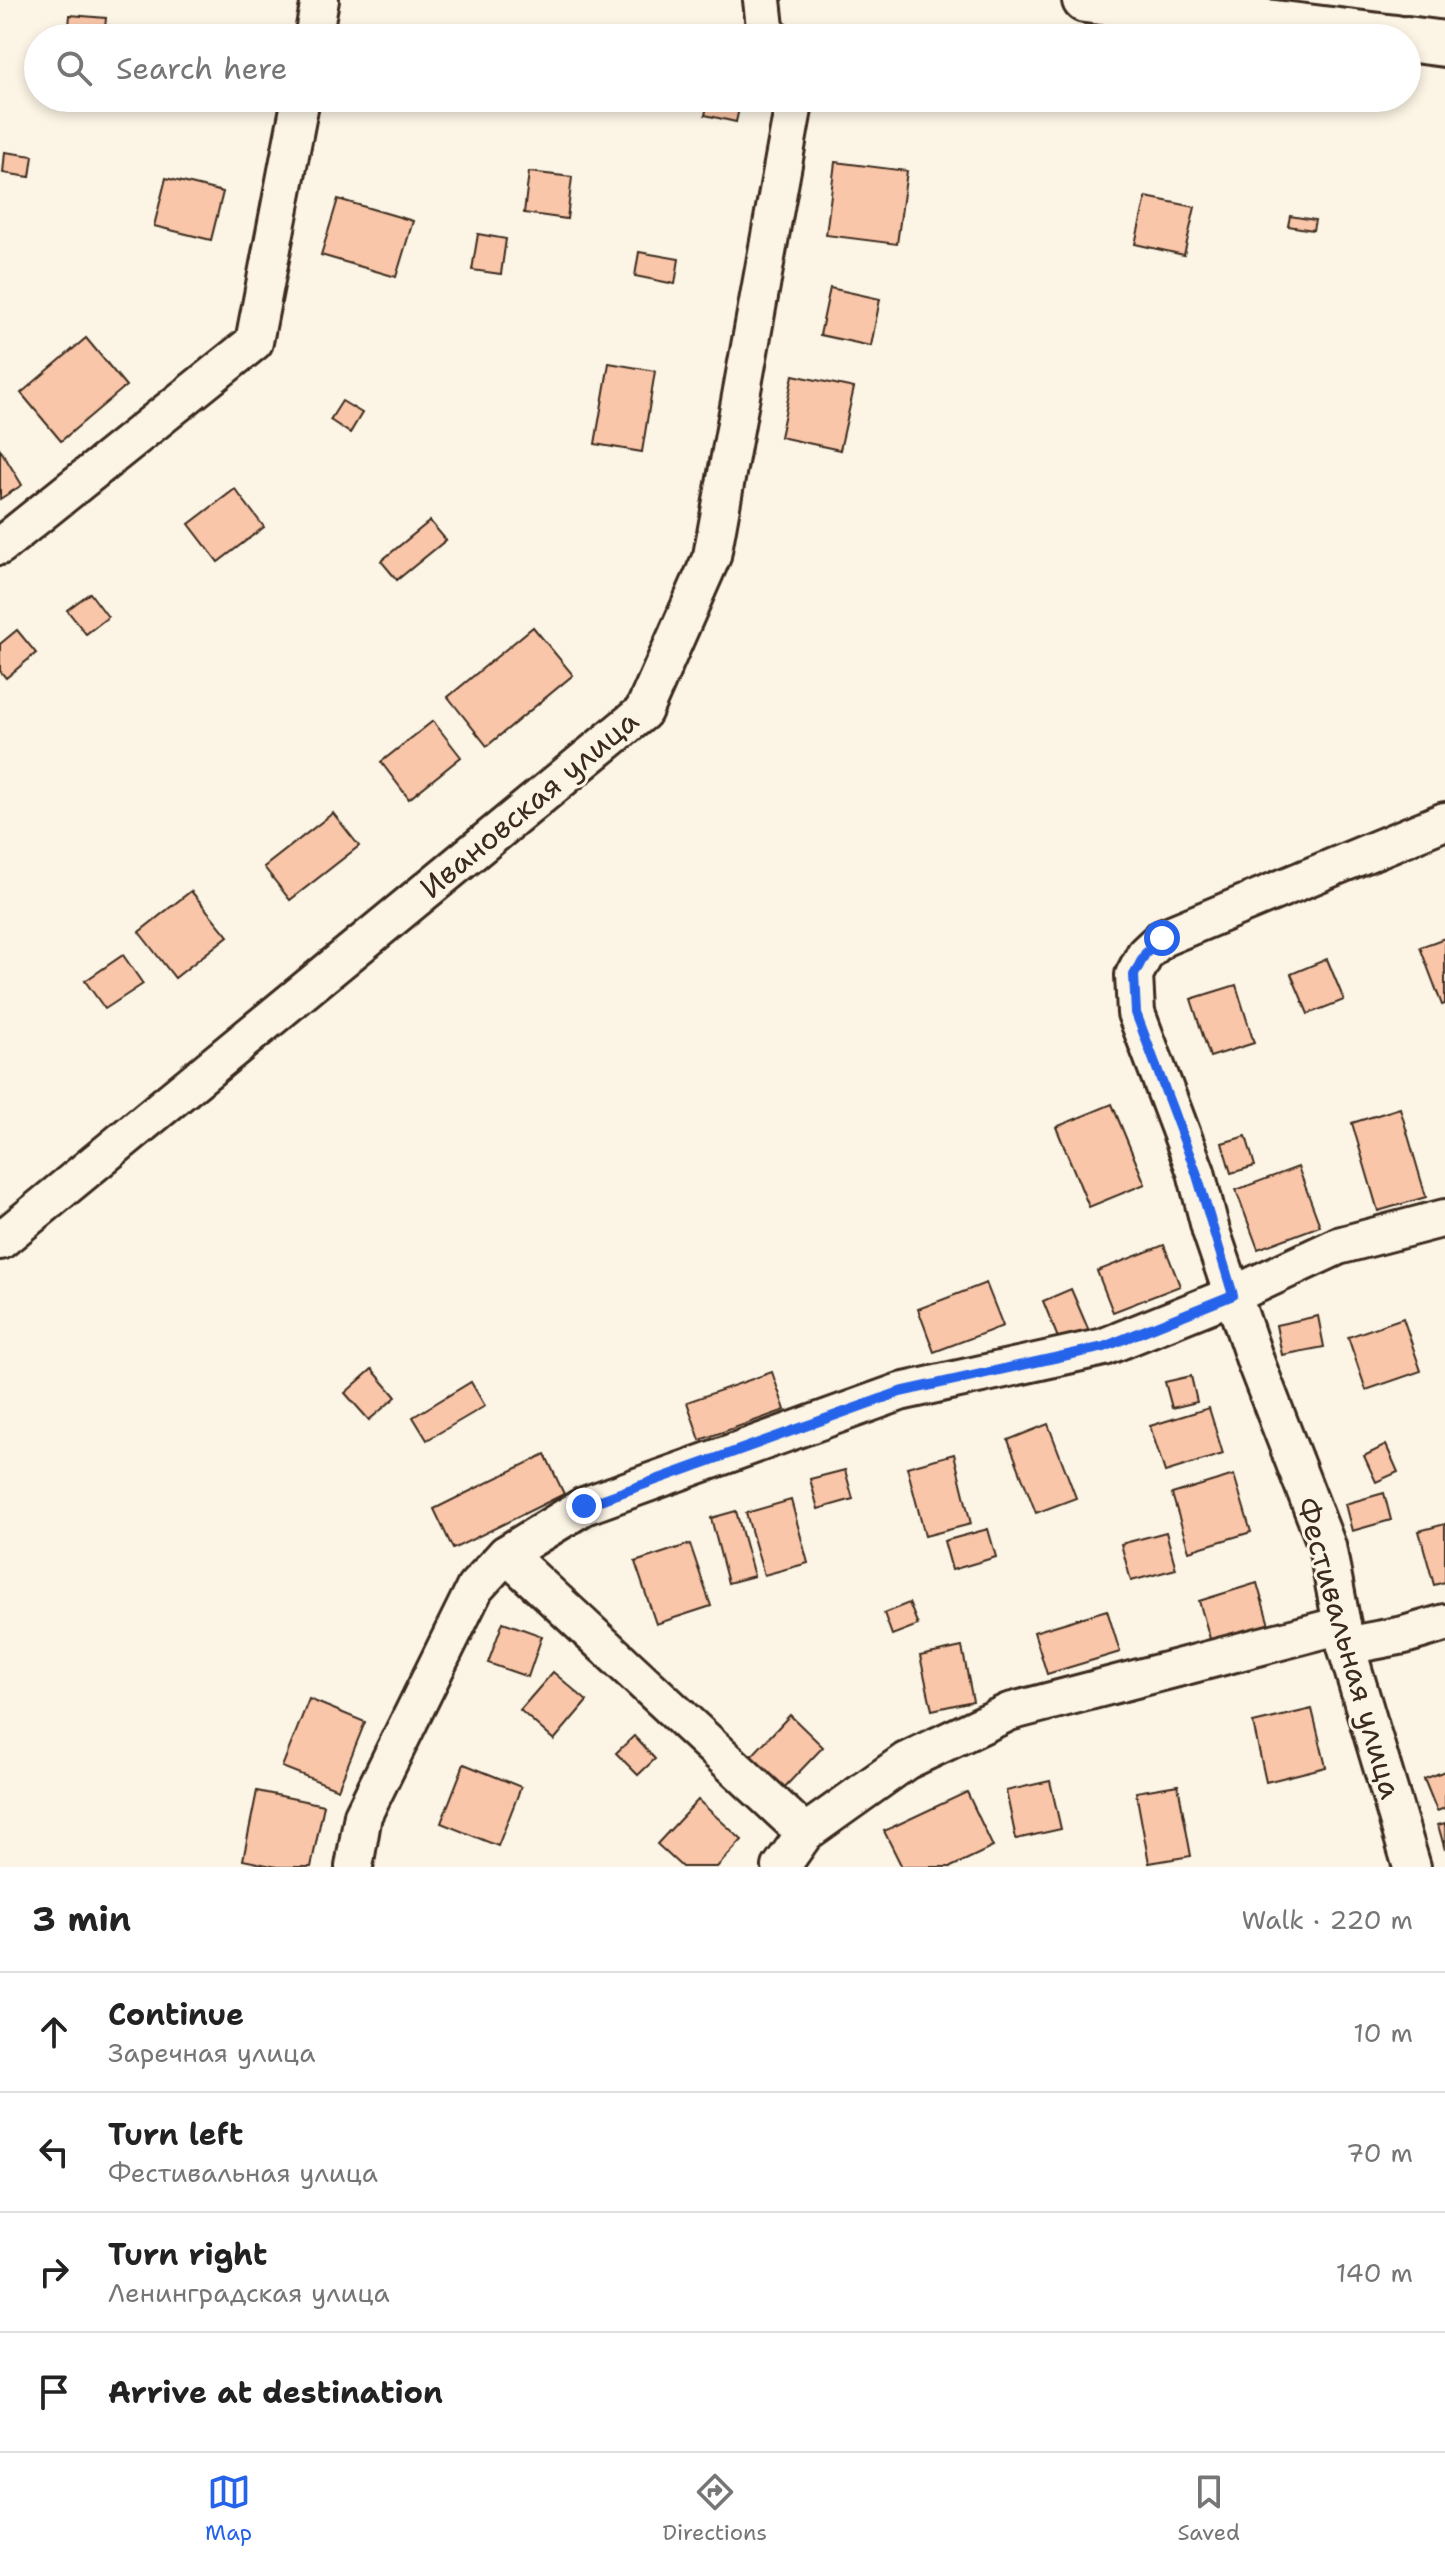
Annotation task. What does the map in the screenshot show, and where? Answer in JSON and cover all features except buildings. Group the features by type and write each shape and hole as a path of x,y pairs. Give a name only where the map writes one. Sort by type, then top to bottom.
{"street":[{"path":"316,24 320,0"},
{"path":"762,0 765,24"},
{"path":"1085,0 1281,24"},
{"path":"1421,41 1445,44"},
{"path":"0,546 254,342 298,112"},
{"name":"Ивановская улица","path":"0,1241 643,712 712,556 792,112"},
{"name":"Фестивальная улица","path":"1412,1867 1344,1635 1327,1546 1233,1295 1196,1172 1136,1013 1134,975 1145,954 1162,938 1445,821"},
{"path":"354,1867 363,1815 475,1588 506,1554 584,1506 900,1392 1104,1347 1233,1295 1338,1246 1445,1218"},
{"path":"506,1554 805,1833"},
{"path":"781,1867 805,1833 906,1761 1009,1712 1344,1635 1404,1635 1445,1623"}],"route":[{"path":"584,1506 900,1392 1104,1347 1233,1295 1211,1231 1196,1172 1136,1013 1134,975 1145,954 1162,938"}]}
